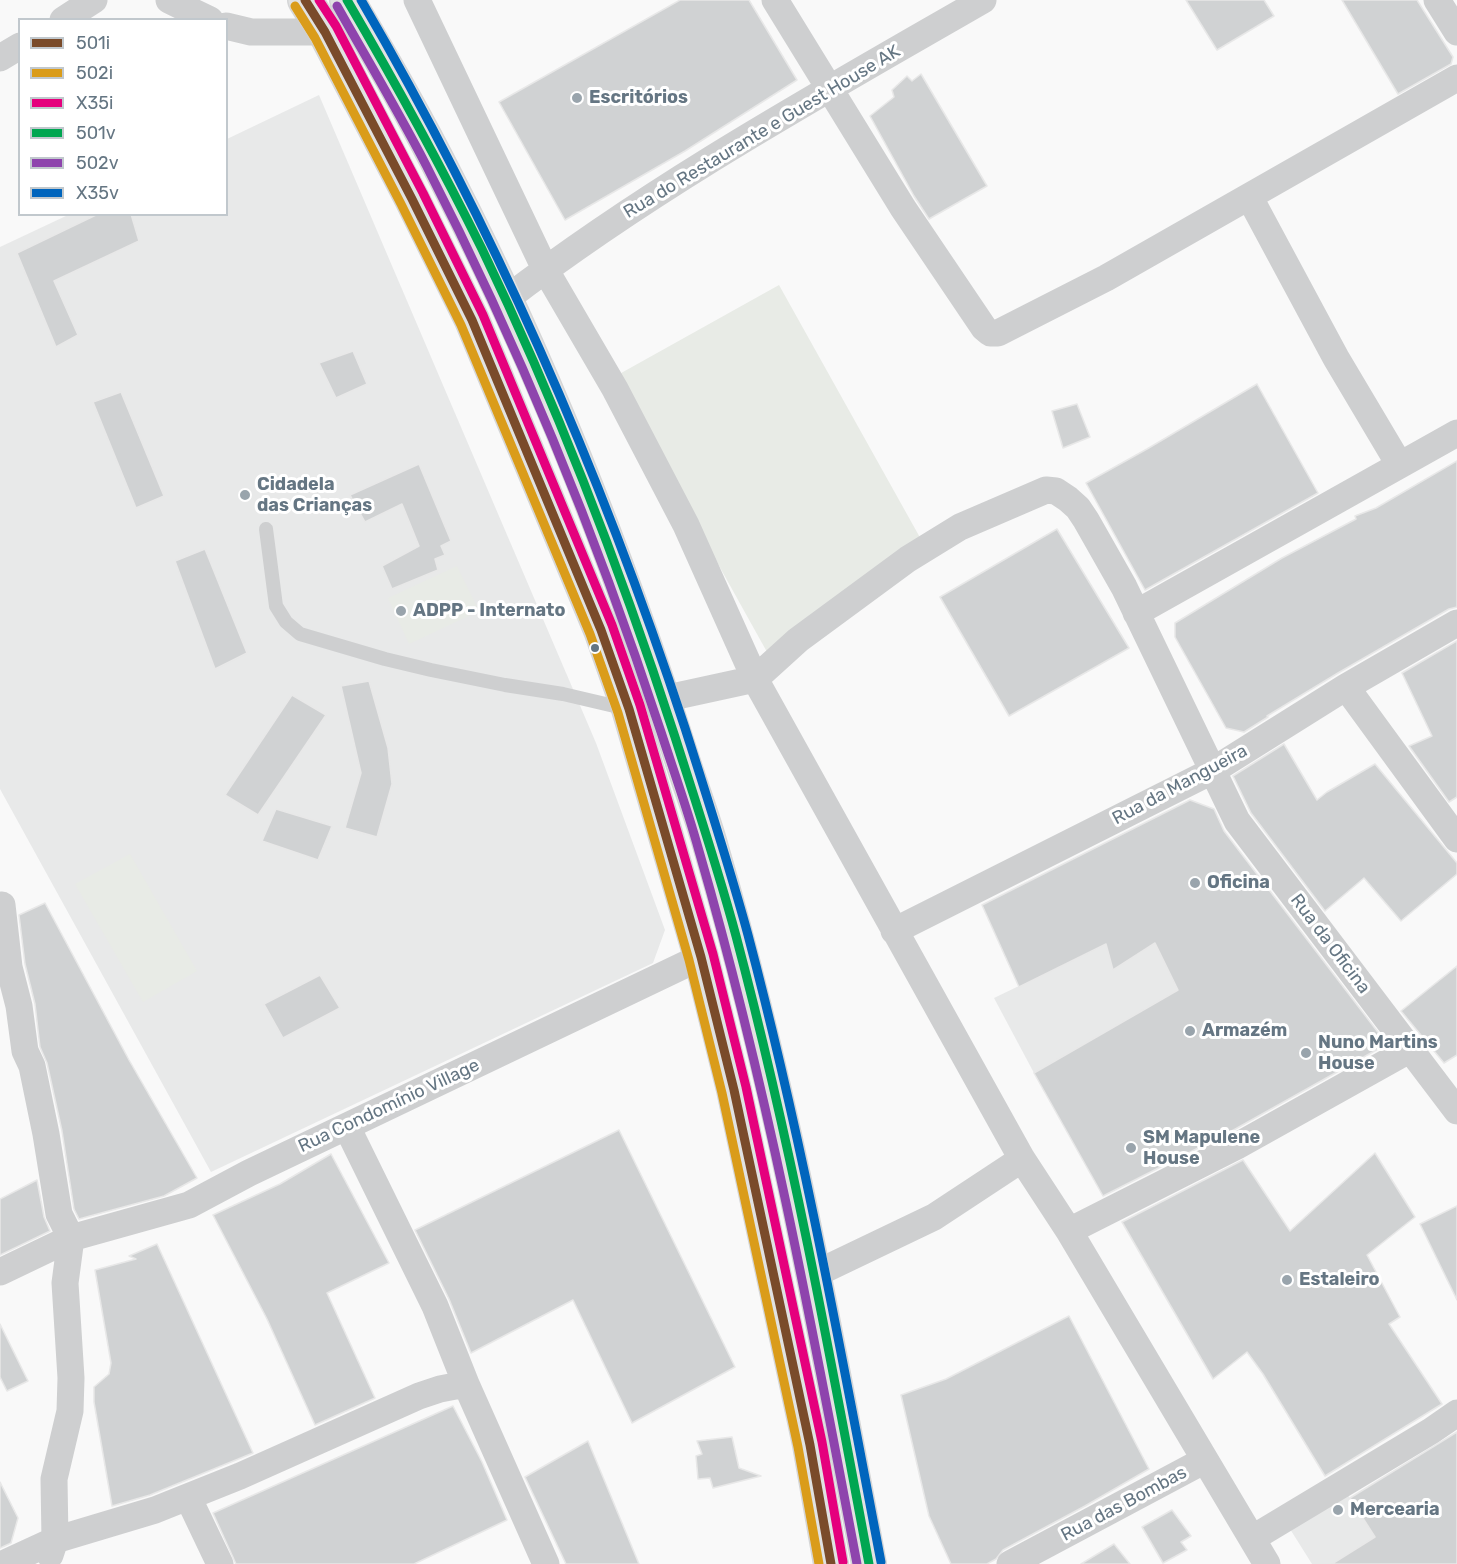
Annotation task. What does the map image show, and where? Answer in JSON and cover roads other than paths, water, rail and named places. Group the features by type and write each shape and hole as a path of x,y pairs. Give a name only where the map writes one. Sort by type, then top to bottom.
{"main road":[{"path":"305,0 326,32 472,320 601,630 629,709 701,957 734,1090 810,1445 831,1564"},
{"path":"347,0 448,181 505,300 592,498 663,699 711,847 766,1058 815,1274 869,1564"}],"street":[{"path":"66,18 94,0"},
{"path":"169,0 206,18"},
{"path":"417,0 545,269 615,389 686,525 755,679 1022,1159 1069,1231 1267,1564"},
{"path":"775,0 903,208 984,328 990,333 998,333 1096,283 1250,198 1457,78"},
{"name":"Rua do Restaurante e Guest House AK","path":"505,300 545,269 683,176 983,0"},
{"path":"1437,0 1457,32"},
{"path":"228,26 251,32 326,32"},
{"path":"0,58 18,47"},
{"path":"1250,198 1336,358 1399,464"},
{"path":"1136,613 1457,433"},
{"name":"Rua da Oficina","path":"755,679 798,640 908,559 960,527 1046,490 1056,491 1078,508 1124,587 1237,821 1457,1112"},
{"name":"Rua da Mangueira","path":"894,931 1212,771 1346,687 1457,623"},
{"path":"629,709 663,699 755,679"},
{"path":"1346,687 1457,839"},
{"path":"2,905 9,967 19,1006 25,1051 32,1066 59,1214 71,1238 65,1283 71,1377 70,1411 54,1479 51,1552"},
{"name":"Rua Condomínio Village","path":"0,1272 71,1238 189,1205 249,1173 701,957"},
{"path":"1069,1231 1237,1146 1409,1050"},
{"path":"347,1127 435,1306 465,1384 546,1564"},
{"path":"815,1274 934,1217 1022,1159"},
{"path":"3,1564 51,1552 240,1476 419,1396 465,1384"},
{"path":"1253,1538 1457,1413"},
{"name":"Rua das Bombas","path":"1010,1564 1041,1557 1205,1460"},
{"path":"188,1497 220,1564"}],"lane":[{"path":"266,529 276,606 286,622 300,634 373,656 431,670 629,709"}],"place":[{"name":"Escritórios","path":"577,98"},
{"name":"Cidadela das Crianças","path":"245,495"},
{"name":"ADPP - Internato","path":"401,611"},
{"name":"Oficina","path":"1195,883"},
{"name":"Armazém","path":"1190,1031"},
{"name":"Nuno Martins House","path":"1306,1053"},
{"name":"SM Mapulene House","path":"1131,1148"},
{"name":"Estaleiro","path":"1287,1280"},
{"name":"Mercearia","path":"1338,1510"}]}
